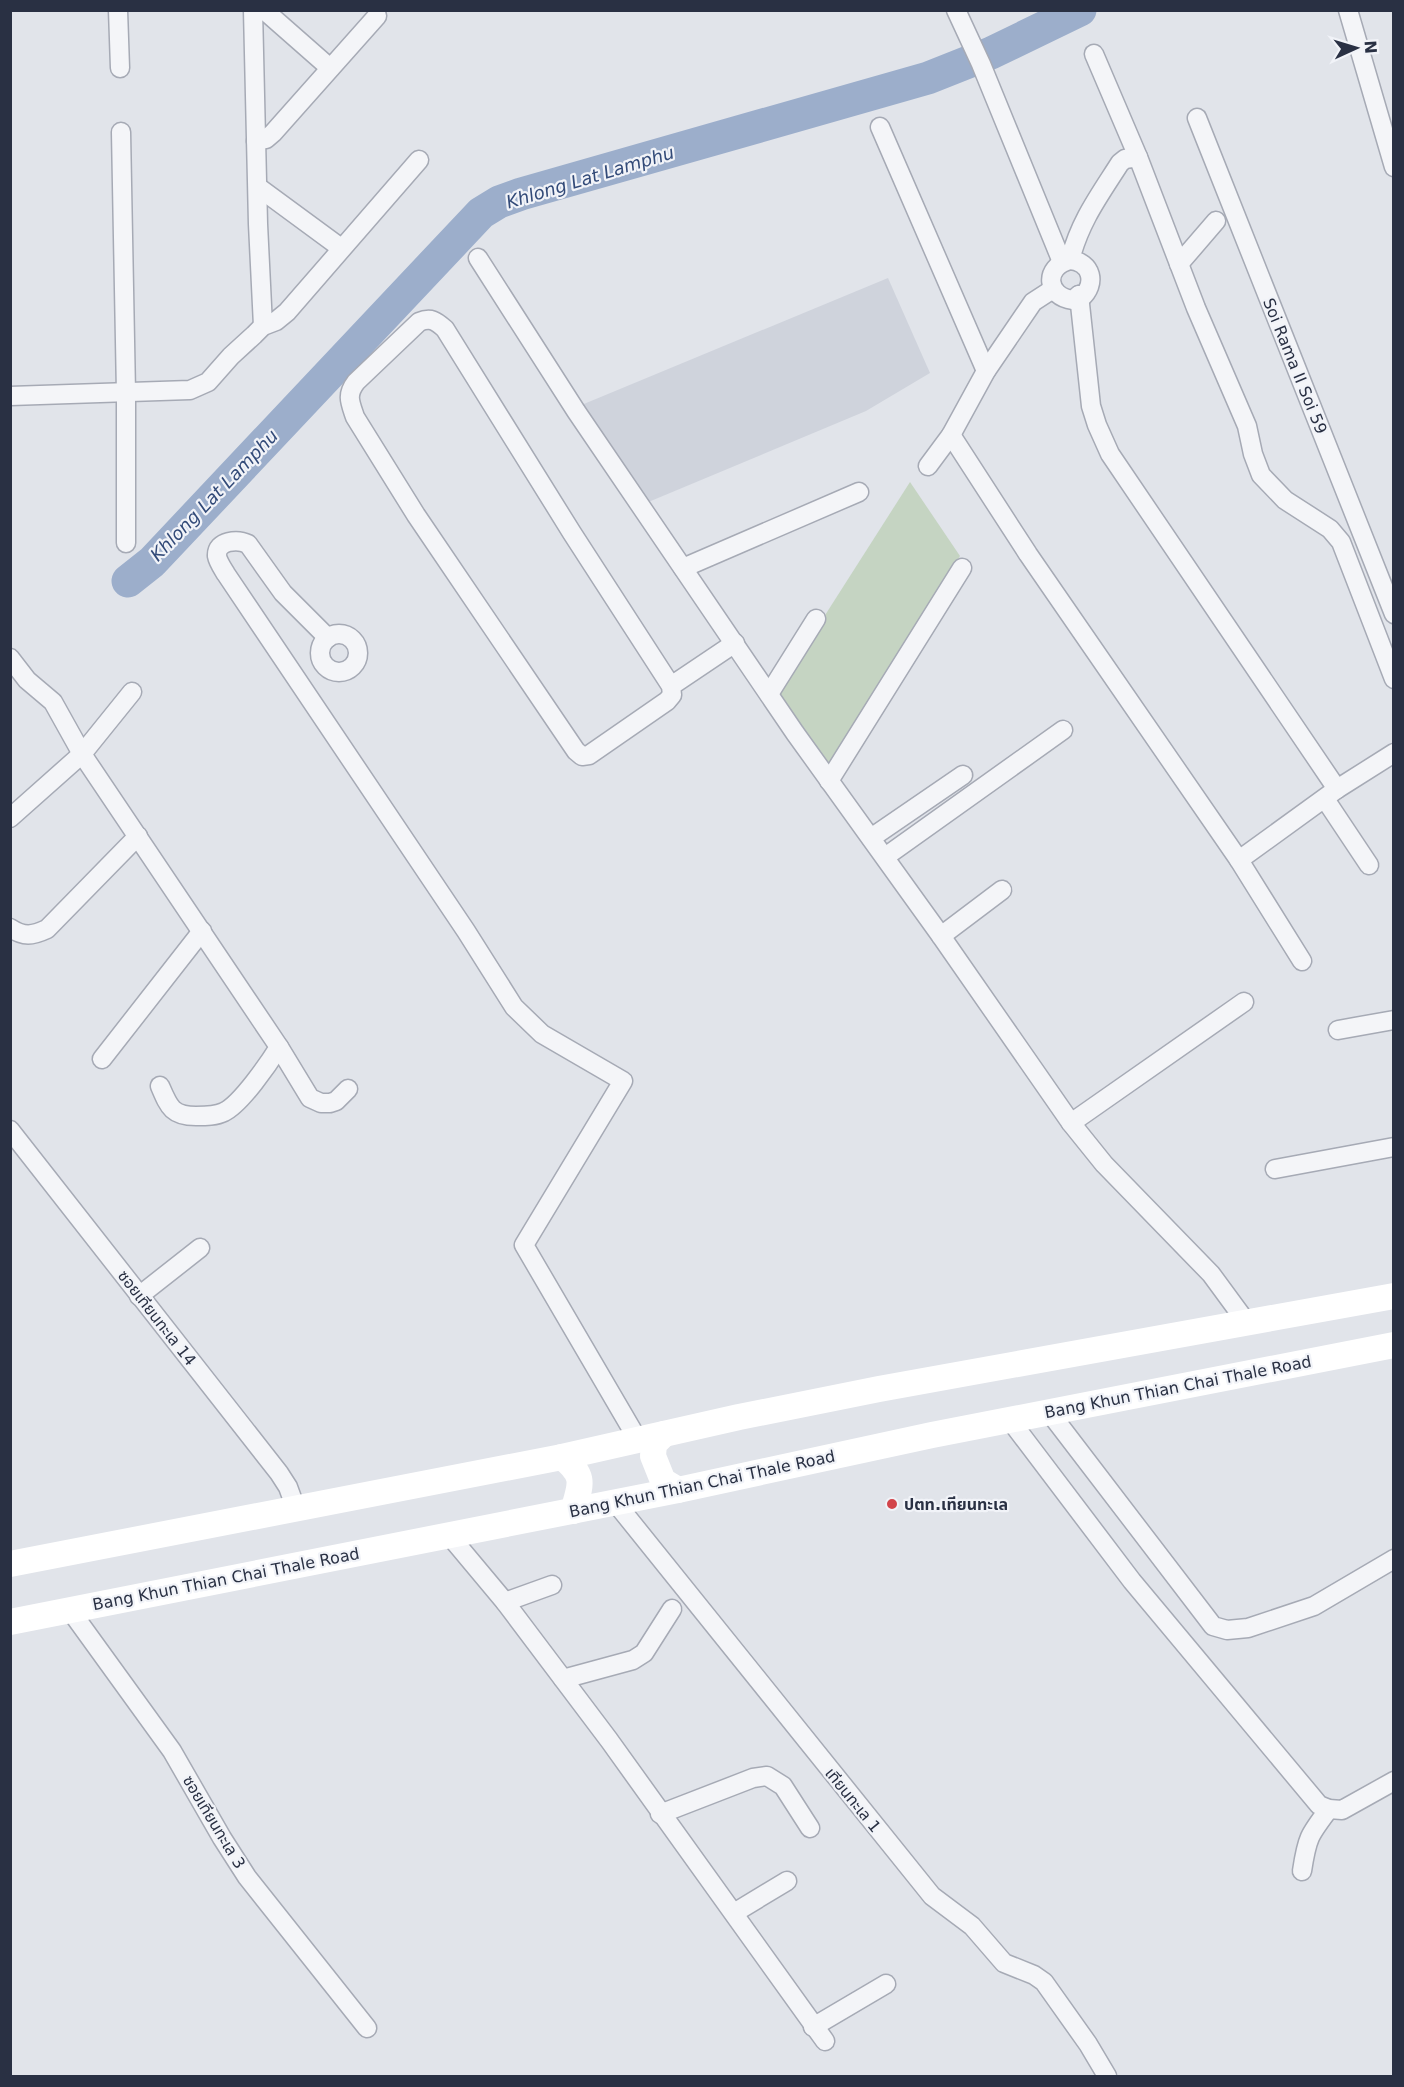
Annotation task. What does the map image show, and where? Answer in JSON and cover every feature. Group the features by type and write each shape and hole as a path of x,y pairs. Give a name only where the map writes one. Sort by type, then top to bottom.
{"main road":[{"path":"10,1564 562,1457 879,1389 1394,1296"},
{"name":"Bang Khun Thian Chai Thale Road","path":"10,1622 678,1490 1010,1420 1394,1345"},
{"path":"664,1434 654,1444 653,1456 663,1481 678,1490"},
{"path":"562,1457 575,1467 579,1476 579,1489 573,1511"}],"street":[{"path":"118,10 120,68"},
{"path":"253,10 263,326"},
{"path":"264,10 330,68"},
{"path":"1348,10 1392,157"},
{"path":"256,141 266,139 273,133 377,16"},
{"path":"960,19 1066,261"},
{"path":"1094,54 1138,157 1196,308 1247,426 1261,475 1285,500 1330,529 1341,542 1394,679"},
{"name":"Soi Rama II Soi 59","path":"1197,118 1394,614"},
{"path":"880,127 986,371"},
{"path":"121,132 126,393 126,543"},
{"path":"1079,295 1073,300 1058,295 1053,289 1052,274 1056,267 1066,261 1082,223 1120,163 1125,159 1138,157"},
{"path":"10,396 190,390 208,382 231,356 263,326 276,321 287,312 419,160"},
{"path":"258,187 341,248"},
{"path":"1179,264 1216,221"},
{"path":"478,258 576,411 769,694 1071,1123 1104,1164 1211,1274 1246,1323"},
{"path":"1066,261 1083,264 1090,274 1090,285 1087,292 1081,298 1079,295"},
{"path":"928,466 951,435 986,371 1033,302 1053,289"},
{"path":"1079,295 1091,406 1096,425 1110,454 1331,794 1369,865"},
{"path":"427,319 436,321 445,329 572,533 671,686 672,695 667,701 589,754 582,756 576,751 416,515 355,417 349,391 356,381 419,322 427,319"},
{"path":"951,435 1028,554 1239,860 1302,961"},
{"path":"683,568 859,492"},
{"path":"328,638 283,593 248,544 240,541 229,542 220,547 217,553 218,560 226,574 466,931 514,1007 542,1034 623,1081 524,1245 638,1440"},
{"path":"829,781 962,568"},
{"path":"769,694 816,619"},
{"path":"671,686 735,643"},
{"path":"10,658 27,680 53,702 82,754 279,1047 310,1098 321,1103 336,1101 348,1089"},
{"path":"10,818 82,754 132,692"},
{"path":"885,857 1063,730"},
{"path":"1239,860 1331,794 1394,753"},
{"path":"872,838 963,775"},
{"path":"10,928 20,934 36,934 47,929 138,836"},
{"path":"941,936 1002,890"},
{"path":"102,1059 202,932"},
{"path":"1071,1123 1244,1002"},
{"path":"1338,1030 1394,1020"},
{"path":"160,1086 171,1110 182,1115 210,1116 224,1112 236,1104 279,1047"},
{"name":"ซอยเทียนทะเล 14","path":"10,1130 279,1473 288,1487 296,1509"},
{"path":"1275,1169 1394,1147"},
{"path":"139,1296 200,1248"},
{"path":"1050,1413 1213,1626 1227,1630 1248,1628 1314,1606 1394,1558"},
{"path":"1010,1420 1132,1581 1319,1805 1342,1810 1394,1781"},
{"name":"เทียนทะเล 1","path":"615,1502 932,1896 972,1926 1004,1963 1034,1975 1044,1982 1088,2044 1107,2076"},
{"path":"449,1535 505,1602 563,1679 825,2041"},
{"path":"505,1602 552,1585"},
{"path":"563,1679 618,1665 644,1653 672,1609"},
{"name":"ซอยเทียนทะเล 3","path":"70,1610 171,1751 247,1877 367,2028"},
{"path":"660,1814 753,1778 767,1776 783,1786 810,1828"},
{"path":"1302,1871 1306,1844 1311,1833 1329,1809"},
{"path":"734,1913 787,1881"},
{"path":"813,2026 886,1984"}],"shaded area":[{"path":"888,278 930,373 866,411 646,503 579,406"}],"green space":[{"path":"910,482 960,556 828,765 776,692"}],"waterway":[{"name":"Khlong Lat Lamphu","path":"128,581 152,562 481,213 499,202 928,78 991,53 1080,10"}],"place":[{"name":"ปตท.เทียนทะเล","path":"892,1504"}]}
